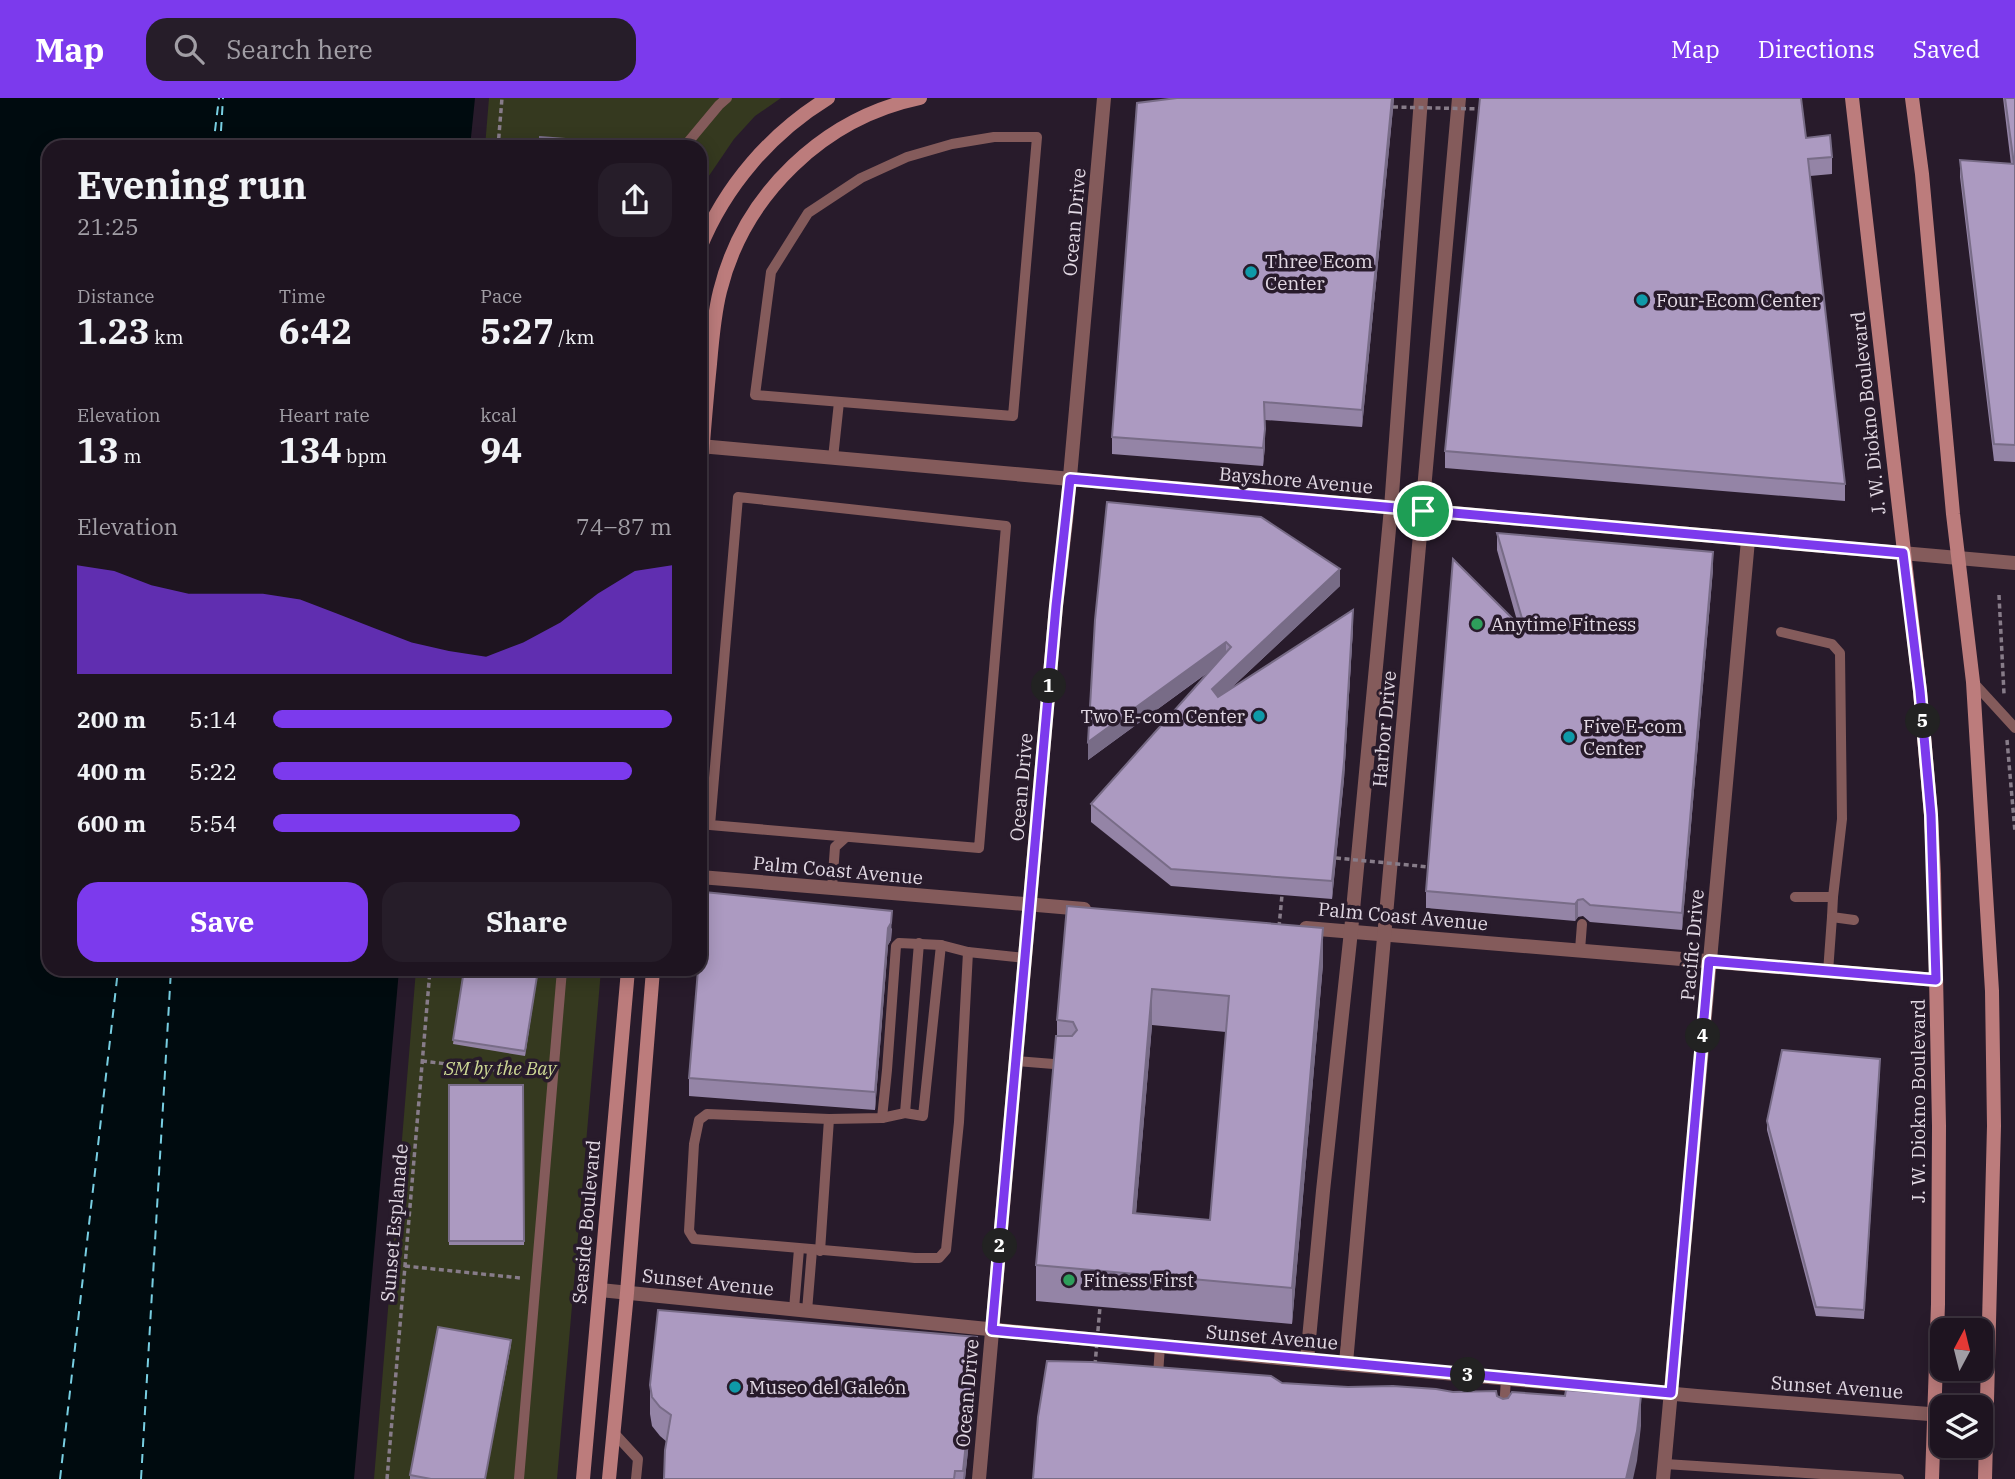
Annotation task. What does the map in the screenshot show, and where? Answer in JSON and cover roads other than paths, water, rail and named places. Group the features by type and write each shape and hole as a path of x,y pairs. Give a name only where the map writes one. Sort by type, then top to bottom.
{"street":[{"path":"707,234 723,202 746,170 787,128 828,98"},
{"path":"707,388 719,292 727,267 745,228 786,172 816,145 860,117 920,98"},
{"name":"Ocean Drive","path":"979,1479 1104,98"},
{"name":"Harbor Drive","path":"1307,1360 1391,508 1421,98"},
{"name":"Harbor Drive","path":"1346,1363 1459,98"},
{"name":"J. W. Diokno Boulevard","path":"1852,98 1920,691 1931,815 1939,1126 1939,1395"},
{"path":"1912,98 1973,682 1992,991 1994,1126 1985,1395"},
{"name":"Bayshore Avenue","path":"707,447 2015,563"},
{"name":"Pacific Drive","path":"1663,1479 1748,540"},
{"name":"Palm Coast Avenue","path":"707,878 1097,910"},
{"name":"Palm Coast Avenue","path":"1283,930 1351,931 1936,980"},
{"name":"Seaside Boulevard","path":"583,1479 627,976"},
{"path":"610,1479 653,976"},
{"name":"Sunset Avenue","path":"600,1290 1307,1360 1930,1413"},
{"name":"J. W. Diokno Boulevard","path":"1932,1479 1934,1458"},
{"path":"1985,1458 1985,1479"}],"lane":[{"path":"690,140 727,98"},
{"path":"994,137 1037,137 1013,416 839,402 755,395 771,272 808,213 861,178 907,157 952,144 994,137"},
{"path":"832,458 839,402"},
{"path":"832,888 835,847 846,837 979,848 1006,526 738,497 710,825 846,837"},
{"path":"1781,632 1832,644 1840,653 1842,819 1828,972"},
{"path":"1973,682 2015,728"},
{"path":"1795,897 1833,897"},
{"path":"1832,917 1854,919"},
{"path":"1580,950 1583,924"},
{"path":"882,1118 896,946 902,942 941,945 968,953 1025,958"},
{"path":"905,1113 919,943"},
{"path":"941,945 923,1116 905,1113 882,1118 829,1119 707,1114 699,1120 694,1144 691,1236 694,1239 939,1258 946,1250 959,1122 968,953"},
{"path":"519,1479 561,976"},
{"path":"1016,1061 1069,1065"},
{"path":"801,1310 816,1250 829,1119"},
{"path":"799,1249 801,1310"},
{"path":"1158,1375 1160,1346"},
{"path":"1504,1421 1506,1378"},
{"path":"614,1433 638,1459 636,1479"},
{"path":"1665,1464 1706,1466 1731,1473 1899,1479"},
{"path":"1705,1479 1706,1466"}],"place":[{"name":"Three Ecom Center","path":"1251,272"},
{"name":"Four-Ecom Center","path":"1642,300"},
{"name":"Anytime Fitness","path":"1477,624"},
{"name":"Two E-com Center","path":"1259,716"},
{"name":"Five E-com Center","path":"1569,737"},
{"name":"Fitness First","path":"1069,1280"},
{"name":"Museo del Galeón","path":"735,1387"}],"park label":[{"name":"SM by the Bay","path":"500,1068"}]}
